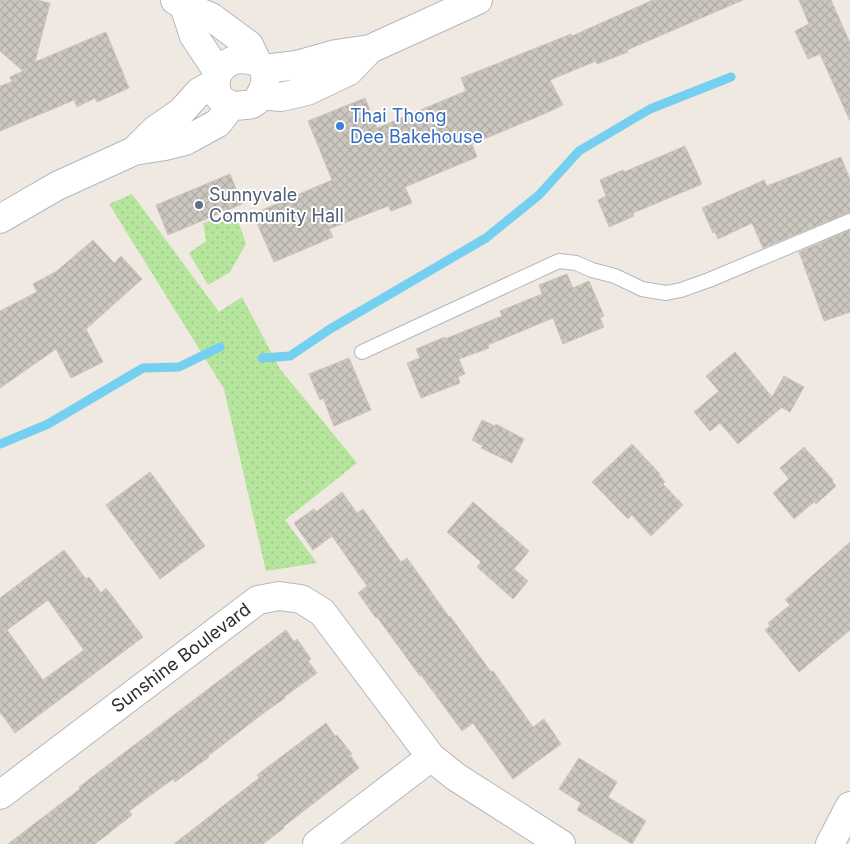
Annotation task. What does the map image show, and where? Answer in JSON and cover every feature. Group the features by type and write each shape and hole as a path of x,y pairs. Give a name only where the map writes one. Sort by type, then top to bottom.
{"street":[{"path":"260,75 336,54 370,49 478,0"},
{"path":"179,3 211,17 249,45 260,75 252,104 231,106 217,95 216,78 179,3"},
{"path":"134,151 155,130 181,112 199,92 216,78 228,63 236,59 246,59 260,75"},
{"path":"0,219 57,186 134,151 165,146 186,140 218,123 231,106"},
{"name":"Sunshine Boulevard","path":"0,795 258,600 279,596 301,600 322,612 431,757 456,777 561,844"},
{"path":"318,844 431,757"},
{"path":"830,844 850,806"}],"lane":[{"path":"362,352 559,261 576,263 592,270 615,276 642,289 666,294 709,280 850,221"}],"green space":[{"path":"132,194 219,312 242,297 280,369 357,463 285,520 317,563 266,571 224,389 109,204"},
{"path":"236,214 246,244 230,272 208,285 189,253 206,241 203,223"}],"building":[{"path":"0,0 37,0 50,3 35,62 106,32 129,88 97,102 95,98 77,107 74,100 0,131 0,86 12,82 10,77 23,71 0,51"},
{"path":"653,0 743,0 627,50 628,52 597,64 596,61 550,80 563,105 472,144 477,157 405,187 412,203 391,211 388,206 329,229 333,237 274,262 253,214 332,180 308,121 365,98 377,128 466,91 461,78 571,34 572,36"},
{"path":"799,0 831,0 850,43 850,121 820,54 808,59 795,31 809,24"},
{"path":"685,146 702,184 633,213 634,216 609,227 598,200 606,196 600,180"},
{"path":"841,157 850,180 850,212 763,248 752,223 718,239 715,232 713,233 702,208 764,180 767,186"},
{"name":"Sunnyvale Community Hall","path":"230,174 242,204 168,235 156,205"},
{"path":"850,230 850,312 824,321 799,252"},
{"path":"93,240 114,263 121,256 142,279 86,329 103,362 71,378 56,349 0,388 0,311 37,292 33,284 57,271"},
{"path":"567,274 573,288 589,281 604,316 600,318 604,327 563,344 553,318 488,345 489,348 459,359 465,374 458,377 460,383 421,398 407,363 420,358 416,349 502,316 500,311 542,294 539,285"},
{"path":"735,352 772,397 784,376 804,387 790,412 779,406 781,408 738,444 720,423 710,431 694,412 719,391 706,376"},
{"path":"349,358 371,410 334,426 323,398 320,400 309,374"},
{"path":"482,420 495,426 496,424 524,439 512,463 481,448 483,446 472,440"},
{"path":"632,444 660,474 665,482 663,484 683,505 651,536 632,515 628,519 592,482"},
{"path":"804,447 836,486 816,504 814,502 794,519 773,493 789,479 780,468"},
{"path":"150,472 205,546 160,579 106,505"},
{"path":"342,492 357,513 363,509 401,562 407,558 449,617 491,672 493,671 533,727 544,719 561,744 513,779 473,723 462,731 376,618 358,593 367,586 332,536 313,550 294,523 314,509 316,512"},
{"path":"473,502 529,551 514,569 528,581 513,599 477,567 481,562 447,532"},
{"path":"850,542 850,630 799,672 765,630 770,626 768,623 790,605 785,600"},
{"path":"64,550 86,579 89,577 101,593 106,588 143,637 15,733 0,712 0,598","holes":["48,600 84,650 43,680 7,630"]},
{"path":"286,630 294,642 297,639 311,659 308,661 317,673 209,757 175,782 173,779 129,811 132,815 95,844 8,844 80,789 79,787"},
{"path":"326,723 352,754 350,755 359,768 284,828 263,844 174,844 259,778 257,775"},
{"path":"579,758 617,782 608,797 646,821 632,844 577,810 581,803 559,789"}],"waterway":[{"path":"262,358 290,356 330,329 486,238 539,195 579,151 650,109 731,77"},
{"path":"0,444 48,424 143,368 179,367 220,347"}],"place":[{"name":"Thai Thong Dee Bakehouse","path":"340,126"},
{"name":"Sunnyvale Community Hall","path":"199,205"}]}
